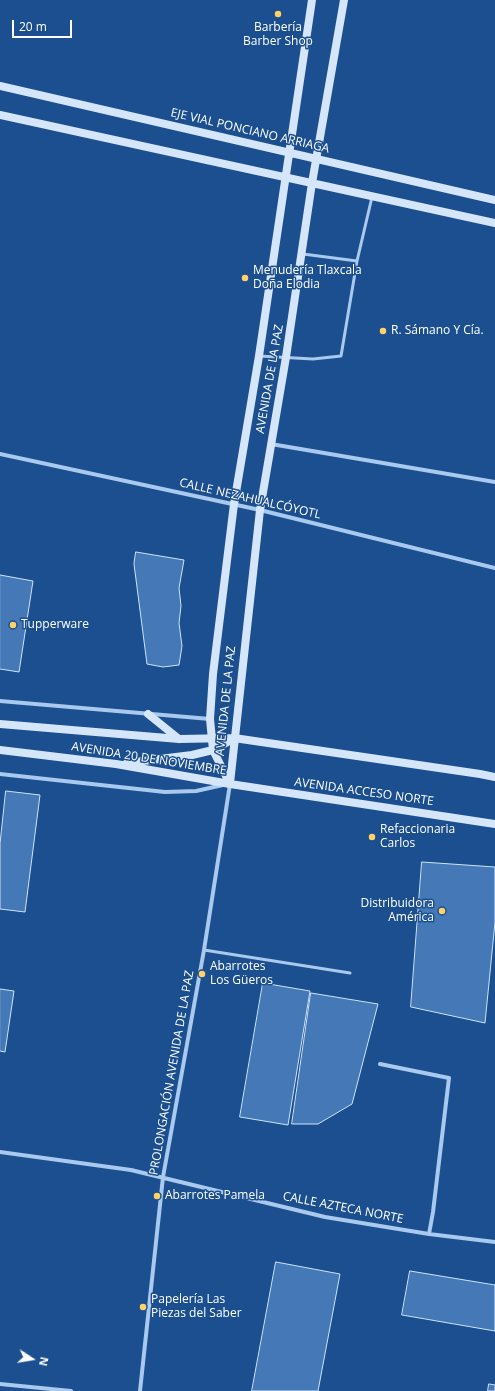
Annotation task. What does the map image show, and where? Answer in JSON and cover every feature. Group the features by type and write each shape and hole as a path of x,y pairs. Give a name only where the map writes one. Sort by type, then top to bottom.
{"main road":[{"name":"AVENIDA DE LA PAZ","path":"230,784 213,750 210,719 213,674 234,504 259,356 312,0"},
{"name":"AVENIDA DE LA PAZ","path":"230,784 260,510 286,357 312,183 344,0"},
{"name":"EJE VIAL PONCIANO ARRIAGA","path":"0,86 495,200"},
{"path":"0,115 495,223"},
{"path":"148,714 179,739"},
{"name":"AVENIDA 20 DE NOVIEMBRE","path":"0,724 179,739 234,738"},
{"path":"116,764 169,759 213,750 234,738 431,766 495,777"},
{"name":"AVENIDA 20 DE NOVIEMBRE","path":"0,750 116,764 230,784"},
{"name":"AVENIDA ACCESO NORTE","path":"230,784 495,824"}],"street":[{"path":"271,444 495,482"},
{"name":"CALLE NEZAHUALCÓYOTL","path":"0,454 234,504 495,568"},
{"path":"0,701 210,719"},
{"name":"AVENIDA 20 DE NOVIEMBRE","path":"0,774 164,792 196,791 230,784"},
{"name":"PROLONGACIÓN AVENIDA DE LA PAZ","path":"140,1391 164,1177 204,950 230,784"},
{"path":"380,1064 449,1078 429,1234"},
{"name":"CALLE AZTECA NORTE","path":"0,1152 131,1170 325,1217 429,1234 495,1242"},
{"path":"0,1384 71,1391"}],"lane":[{"path":"259,356 313,359 341,356 357,260 372,196"},
{"path":"302,254 357,260"},
{"path":"204,950 350,973"}],"building":[{"path":"136,552 184,560 179,588 181,606 179,623 182,646 179,665 163,667 147,664 134,564"},
{"name":"Tupperware","path":"0,575 33,581 19,672 0,669"},
{"path":"6,791 40,795 25,912 0,909 0,844"},
{"path":"422,862 495,867 495,922 485,1023 411,1007"},
{"path":"263,983 310,991 288,1125 240,1117"},
{"path":"0,989 14,991 5,1052 0,1051"},
{"path":"311,993 378,1004 352,1104 318,1124 292,1124"},
{"path":"276,1262 340,1274 318,1391 252,1391"},
{"path":"410,1271 495,1285 495,1331 402,1315"},
{"path":"489,1384 495,1385 495,1391 488,1391"}],"place":[{"name":"Barbería Barber Shop","path":"278,14"},
{"name":"Menudería Tlaxcala Doña Elodia","path":"245,278"},
{"name":"R. Sámano Y Cía.","path":"383,331"},
{"name":"Tupperware","path":"13,625"},
{"name":"Refaccionaria Carlos","path":"372,837"},
{"name":"Distribuidora América","path":"442,911"},
{"name":"Abarrotes Los Güeros","path":"202,974"},
{"name":"Abarrotes Pamela","path":"157,1196"},
{"name":"Papelería Las Piezas del Saber","path":"143,1307"}]}
